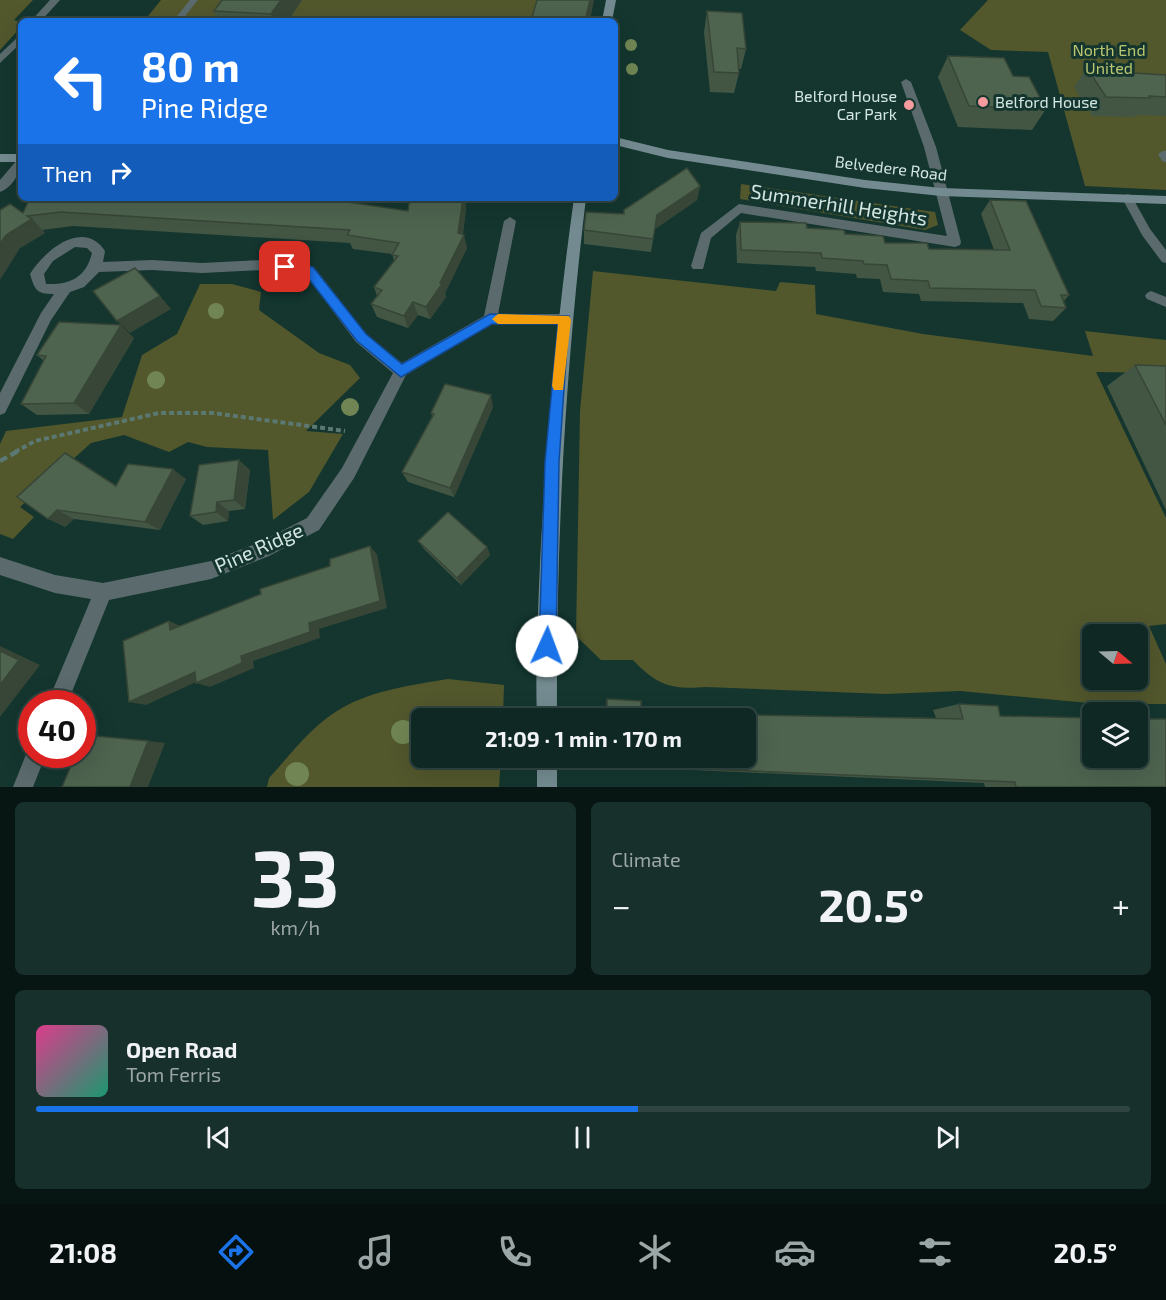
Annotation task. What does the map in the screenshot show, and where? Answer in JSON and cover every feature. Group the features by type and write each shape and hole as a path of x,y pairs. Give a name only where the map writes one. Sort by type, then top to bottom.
{"street":[{"path":"39,18 55,0"},
{"path":"608,18 611,0"},
{"path":"0,60 18,40"},
{"path":"906,82 930,147 941,192"},
{"name":"Belvedere Road","path":"618,142 668,154 865,184 941,192 1166,200"},
{"path":"0,158 18,158"},
{"path":"0,188 18,167"},
{"name":"Summerhill Heights","path":"698,266 705,236 739,208 955,242 941,192"},
{"path":"547,708 552,462 564,320 580,201"},
{"path":"490,319 510,222"},
{"path":"73,242 90,244 99,251 96,267 81,283 64,290 41,289 37,274 48,258 73,242"},
{"path":"96,267 152,265 202,268 262,265 309,270 361,338 401,371 490,319 564,320"},
{"path":"0,408 46,317 64,290"},
{"name":"Pine Ridge","path":"0,566 55,584 103,592 211,570 263,550 312,524 348,473 401,371"},
{"path":"63,690 103,592"},
{"path":"23,787 30,768"},
{"path":"547,768 547,787"}],"lane":[{"path":"179,18 194,0"},
{"path":"1127,198 1146,232 1166,259"},
{"path":"1151,296 1166,302"}],"path":[{"path":"0,461 34,441 159,413 213,413 369,436"}],"green space":[{"path":"0,0 33,0 14,20 18,21 18,30 0,50"},
{"path":"161,0 593,0 590,18 146,18"},
{"name":"North End United","path":"988,0 1166,0 1166,190 1085,186 1048,52 991,50 960,30"},
{"path":"741,184 935,212 938,225 925,230 740,199"},
{"path":"593,271 776,291 780,282 815,285 816,314 923,334 1093,356 1085,331 1166,340 1166,373 1096,372 1166,518 1166,624 1149,626 1166,664 1166,704 1082,702 960,691 886,694 683,688 657,680 633,660 601,660 576,636 580,411"},
{"path":"200,284 232,284 261,292 259,310 319,353 350,365 360,378 306,431 343,434 309,492 273,520 268,450 207,447 188,442 169,452 124,435 91,443 20,507 34,517 13,539 0,534 0,444 6,431 122,417 142,355 177,334"},
{"path":"448,679 504,685 503,708 411,708 411,768 500,768 499,787 267,787 269,778 321,722 354,702 380,692"}],"building":[{"path":"222,0 281,0 271,14 214,11"},
{"path":"537,0 590,0 586,18 532,18"},
{"path":"707,11 742,13 746,49 737,48 739,73 714,72"},
{"path":"948,56 1004,58 1013,76 1029,77 1046,109 969,106"},
{"path":"1087,68 1131,69 1134,73 1166,75 1166,97 1106,97"},
{"path":"687,168 700,186 657,215 653,239 584,230 586,212 624,214 624,210"},
{"path":"990,200 1026,201 1069,295 1061,295 1066,308 1041,306 1035,290 930,288 928,281 891,279 887,265 822,258 821,253 741,250 740,222 806,223 807,228 844,230 845,234 883,236 885,243 927,243 929,249 1010,250"},
{"path":"29,201 340,201 408,211 410,201 463,201 458,233 464,235 440,283 442,284 426,307 413,302 404,316 371,304 382,290 374,287 398,256 392,255 399,243 347,235 350,230 61,212 27,216 32,219 6,235 0,244 0,210 10,204 23,213"},
{"path":"135,268 160,296 117,321 93,291"},
{"path":"59,322 121,325 74,403 21,404 46,356 37,355"},
{"path":"1135,365 1166,366 1166,425"},
{"path":"445,384 491,395 450,488 402,472 434,414 431,413"},
{"path":"65,453 116,486 128,464 173,469 145,522 57,510 48,519 17,497"},
{"path":"239,460 234,500 217,502 216,512 190,516 199,465"},
{"path":"448,512 487,547 457,578 418,541"},
{"path":"370,546 380,601 309,623 310,632 241,656 242,663 196,683 195,672 129,702 123,641 169,621 170,630 261,594 260,589 330,566 330,559"},
{"path":"0,651 19,660 0,685"},
{"path":"607,699 641,701 641,708 607,708"},
{"path":"959,704 998,706 1000,716 1082,718 1082,768 1148,768 1148,719 1166,719 1166,787 1016,787 1015,782 679,768 756,768 756,715 963,719"},
{"path":"96,736 148,741 130,787 62,787 70,768 96,768"}],"slow traffic":[{"path":"498,319 564,320 559,386"}],"place":[{"name":"Belford House","path":"983,102"},
{"name":"Belford House Car Park","path":"909,105"}],"route":[{"path":"285,267 309,270 361,338 401,371 490,319 564,320 552,462 547,646"}]}
